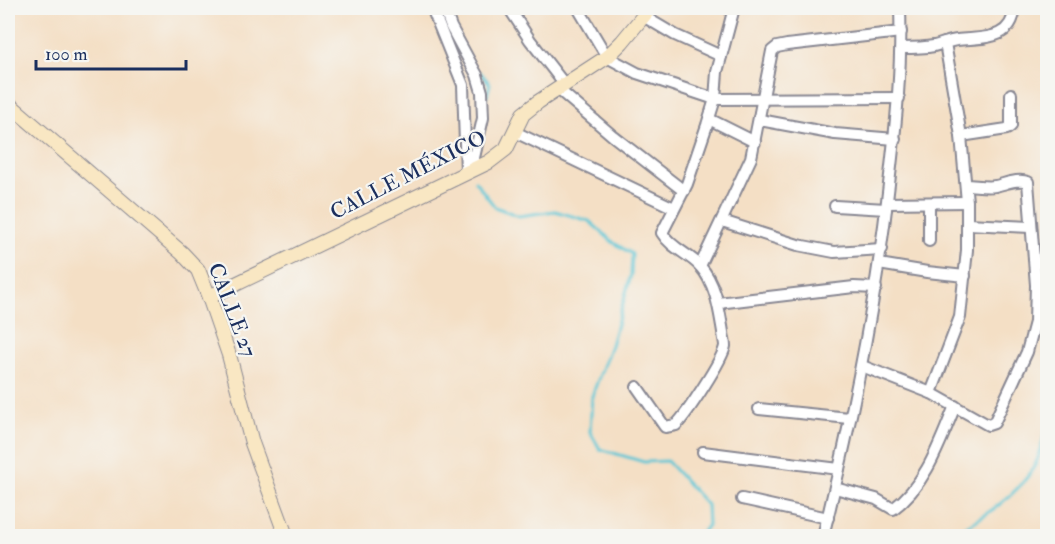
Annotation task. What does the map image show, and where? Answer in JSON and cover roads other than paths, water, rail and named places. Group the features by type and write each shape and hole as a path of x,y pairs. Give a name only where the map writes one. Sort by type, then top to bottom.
{"street":[{"path":"432,8 463,85 470,172"},
{"path":"444,8 451,27 477,75 482,92 483,118 470,172"},
{"path":"509,8 562,87 613,136 684,191"},
{"path":"578,8 606,57 637,73 715,99 899,98"},
{"path":"637,387 665,427 676,425 696,399 725,345 718,303 711,283 700,266 667,241 662,233 684,191 709,119 715,99 717,72 734,8"},
{"path":"824,537 862,366 882,249 899,98 900,8"},
{"path":"901,48 933,46 957,40 997,36 1011,21 1015,8"},
{"path":"646,12 675,35 721,56"},
{"name":"CALLE MÉXICO","path":"208,297 489,162 506,149 524,114 606,57 622,42 646,12"},
{"path":"700,266 751,158 772,51 777,47 901,32"},
{"path":"931,393 960,317 968,250 966,185 961,136 945,43"},
{"path":"961,136 1007,129 1011,126 1011,94"},
{"name":"CALLE 27","path":"8,103 182,253 198,270 229,355 252,443 286,537"},
{"path":"709,119 755,142"},
{"path":"760,120 835,134 895,139"},
{"path":"515,132 674,208"},
{"path":"862,366 931,393 992,425 1028,352 1035,322 1036,285 1028,182 1012,181 993,186 966,185"},
{"path":"835,206 967,202"},
{"path":"929,203 929,241"},
{"path":"722,221 798,245 834,252 882,249"},
{"path":"967,224 1030,227"},
{"path":"879,264 965,276"},
{"path":"718,303 854,287 876,288"},
{"path":"835,488 876,499 893,509 906,498 934,458 955,406"},
{"path":"759,409 849,418"},
{"path":"703,452 838,469"},
{"path":"742,499 828,518"}],"waterway":[{"path":"481,73 490,84 487,95"},
{"path":"475,181 495,207 519,216 555,211 589,221 614,243 632,254 631,275 611,345 592,396 590,432 600,449 644,462 667,461 707,505 708,525 702,533 687,536"},
{"path":"950,536 998,506 1019,487 1035,465 1048,420"}]}
